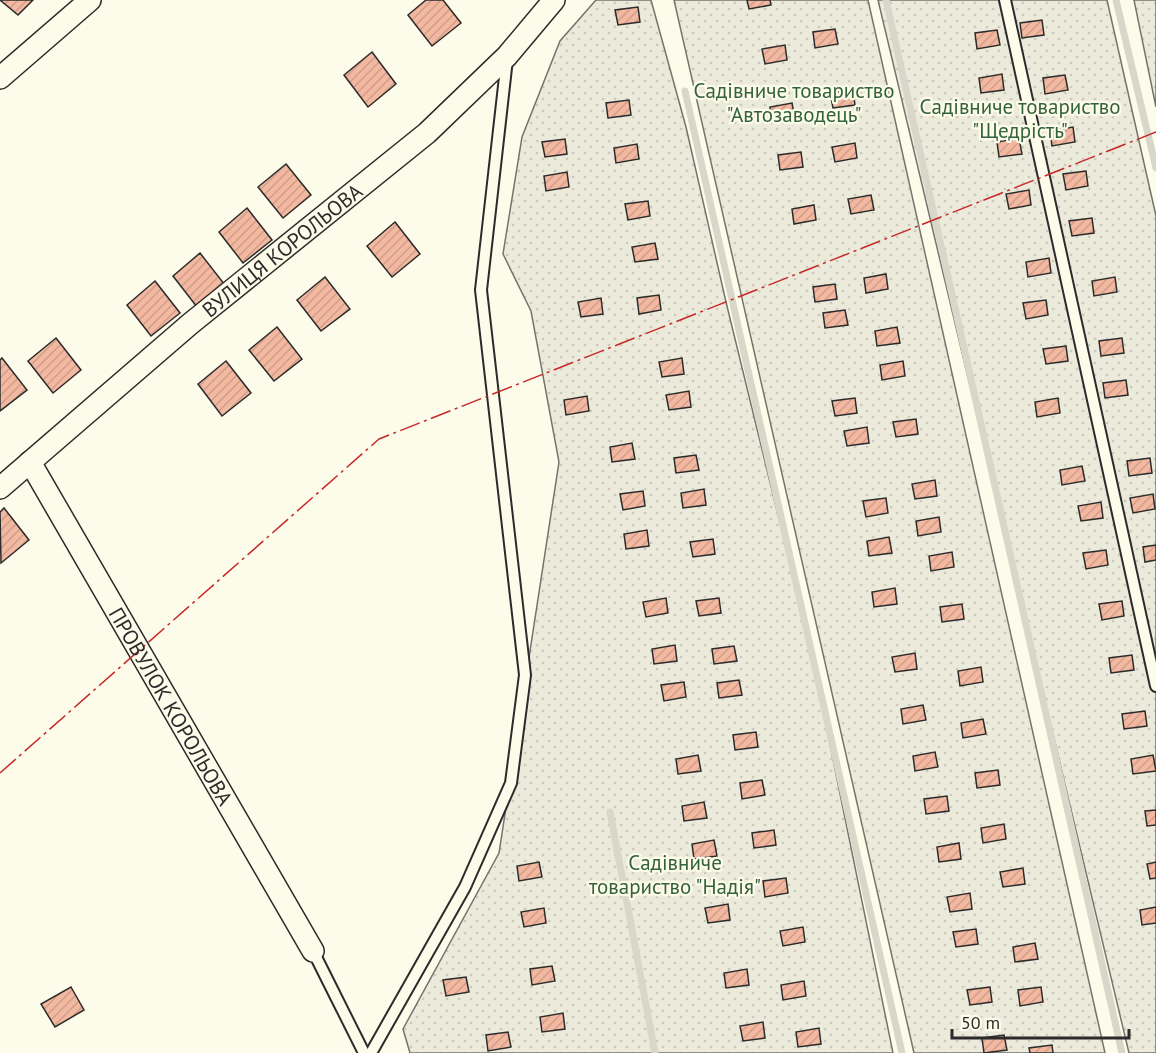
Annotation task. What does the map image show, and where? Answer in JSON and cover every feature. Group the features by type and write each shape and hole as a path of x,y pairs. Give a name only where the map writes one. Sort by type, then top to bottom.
{"street":[{"path":"0,78 90,0"},
{"name":"ВУЛИЦЯ КОРОЛЬОВА","path":"0,488 190,324 427,133 507,56 554,0"},
{"name":"ПРОВУЛОК КОРОЛЬОВА","path":"30,462 313,951"}],"lane":[{"path":"1005,0 1156,686"},
{"path":"371,1053 465,887 511,783 525,675 480,290 507,56"},
{"path":"313,951 364,1053"}],"green space":[{"name":"Садівниче товариство \"Надія\"","path":"596,0 651,0 686,127 809,642 893,1053 410,1053 403,1029 499,853 559,462 531,311 503,254 522,137 560,41"},
{"name":"Садівниче товариство \"Автозаводець\"","path":"674,0 868,0 1105,1053 914,1053"},
{"name":"Садівниче товариство \"Щедрість\"","path":"878,0 1107,0 1156,216 1156,1053 1129,1053"},
{"path":"1134,0 1156,0 1156,107"}],"building":[{"path":"0,0 33,0 18,15"},
{"path":"426,0 443,0 461,23 432,46 408,15"},
{"path":"747,0 770,0 771,5 749,9"},
{"path":"638,7 640,22 618,25 615,10"},
{"path":"1042,20 1044,35 1022,38 1020,23"},
{"path":"835,29 838,44 815,48 813,32"},
{"path":"997,30 1000,45 977,49 975,33"},
{"path":"785,45 787,60 765,64 762,49"},
{"path":"372,52 396,84 368,107 344,75"},
{"path":"1002,74 1004,90 981,93 979,78"},
{"path":"1065,75 1068,90 1045,94 1043,78"},
{"path":"853,90 855,105 833,108 830,93"},
{"path":"629,100 631,115 608,118 606,103"},
{"path":"792,103 795,119 772,122 770,107"},
{"path":"1073,127 1075,142 1052,146 1050,131"},
{"path":"1019,138 1022,154 999,157 997,142"},
{"path":"565,139 567,154 545,157 542,142"},
{"path":"855,143 857,158 835,162 832,147"},
{"path":"637,144 639,159 616,163 614,148"},
{"path":"801,152 803,167 780,170 778,155"},
{"path":"286,164 311,195 283,218 258,187"},
{"path":"1086,171 1088,186 1066,190 1063,174"},
{"path":"567,172 569,187 546,191 544,176"},
{"path":"1029,190 1031,205 1009,209 1006,194"},
{"path":"871,195 874,210 851,214 848,199"},
{"path":"648,201 650,216 628,220 625,204"},
{"path":"814,205 816,220 794,224 792,209"},
{"path":"247,208 272,240 243,263 219,232"},
{"path":"1092,218 1094,233 1072,236 1069,221"},
{"path":"395,222 420,254 392,277 367,246"},
{"path":"655,243 658,259 635,262 632,247"},
{"path":"200,253 225,285 197,307 173,276"},
{"path":"1049,258 1051,273 1028,277 1026,262"},
{"path":"886,274 888,289 866,293 864,278"},
{"path":"325,277 350,309 321,331 297,300"},
{"path":"1115,277 1117,292 1094,296 1092,281"},
{"path":"155,281 180,313 151,336 127,305"},
{"path":"835,284 837,299 815,302 813,287"},
{"path":"659,295 661,310 639,314 637,298"},
{"path":"601,298 603,314 581,317 578,302"},
{"path":"1046,300 1048,315 1026,319 1023,303"},
{"path":"845,310 848,325 825,328 823,313"},
{"path":"277,327 302,359 274,381 249,350"},
{"path":"897,327 900,343 877,346 875,331"},
{"path":"56,338 81,370 53,393 28,361"},
{"path":"1122,338 1124,353 1101,356 1099,341"},
{"path":"1066,346 1068,361 1046,364 1043,349"},
{"path":"2,358 27,390 0,411 0,360"},
{"path":"682,358 684,374 662,377 659,362"},
{"path":"226,361 251,393 222,416 198,384"},
{"path":"903,361 905,376 882,380 880,365"},
{"path":"1126,380 1128,395 1105,398 1103,383"},
{"path":"689,391 691,407 669,410 666,395"},
{"path":"587,396 589,411 566,415 564,400"},
{"path":"855,398 857,413 835,416 832,401"},
{"path":"1058,398 1060,413 1037,417 1035,402"},
{"path":"916,419 918,434 896,437 893,422"},
{"path":"867,427 869,443 847,446 844,431"},
{"path":"632,443 635,459 612,462 610,447"},
{"path":"696,455 699,470 676,473 674,458"},
{"path":"1150,458 1152,473 1129,476 1127,461"},
{"path":"1082,466 1085,481 1062,485 1060,470"},
{"path":"935,480 937,496 915,499 912,484"},
{"path":"704,489 706,505 683,508 681,493"},
{"path":"643,491 645,506 623,510 620,494"},
{"path":"1153,494 1155,509 1133,513 1130,498"},
{"path":"886,498 888,513 866,517 863,501"},
{"path":"1101,502 1103,518 1081,521 1078,506"},
{"path":"4,508 29,540 1,563 0,512"},
{"path":"939,517 941,532 918,536 916,521"},
{"path":"647,530 649,546 626,549 624,534"},
{"path":"889,537 892,553 869,556 867,541"},
{"path":"713,539 715,554 693,557 690,542"},
{"path":"1156,545 1156,560 1145,562 1143,547"},
{"path":"1106,550 1108,565 1086,569 1083,553"},
{"path":"952,552 954,567 931,571 929,556"},
{"path":"895,588 897,604 874,607 872,592"},
{"path":"666,598 668,613 646,617 643,602"},
{"path":"719,598 721,613 699,616 696,601"},
{"path":"1122,601 1124,616 1102,620 1099,604"},
{"path":"962,604 964,619 942,622 940,607"},
{"path":"675,645 677,661 654,664 652,649"},
{"path":"734,646 737,661 714,664 712,649"},
{"path":"915,653 917,669 895,672 892,657"},
{"path":"1132,655 1134,670 1111,673 1109,658"},
{"path":"981,667 983,682 960,686 958,671"},
{"path":"739,680 742,695 719,698 717,683"},
{"path":"684,682 686,697 664,701 661,685"},
{"path":"923,705 926,720 903,724 901,709"},
{"path":"1145,711 1147,726 1124,729 1122,714"},
{"path":"983,719 986,734 963,738 961,723"},
{"path":"756,732 758,747 735,750 733,735"},
{"path":"935,752 938,767 915,771 913,756"},
{"path":"698,755 701,771 678,774 676,759"},
{"path":"1153,755 1156,771 1133,774 1131,759"},
{"path":"998,770 1000,785 977,788 975,773"},
{"path":"762,780 765,795 742,799 740,783"},
{"path":"947,796 949,811 926,814 924,799"},
{"path":"704,802 707,818 684,821 682,806"},
{"path":"1156,810 1156,825 1147,826 1145,811"},
{"path":"1004,824 1006,839 983,843 981,828"},
{"path":"774,830 776,845 754,848 752,833"},
{"path":"714,840 717,856 694,859 692,844"},
{"path":"959,843 961,859 939,862 937,847"},
{"path":"539,862 542,877 519,881 517,866"},
{"path":"1156,862 1156,878 1150,879 1147,864"},
{"path":"1023,868 1025,884 1003,887 1000,872"},
{"path":"786,878 788,893 765,897 763,881"},
{"path":"970,893 972,909 950,912 947,897"},
{"path":"728,904 730,920 708,923 705,908"},
{"path":"1156,907 1156,923 1142,925 1140,910"},
{"path":"544,908 546,923 524,927 521,912"},
{"path":"803,927 805,942 783,946 780,931"},
{"path":"976,929 978,944 956,947 953,932"},
{"path":"1035,943 1038,959 1015,962 1013,947"},
{"path":"552,966 555,981 532,985 530,969"},
{"path":"747,969 749,985 726,988 724,973"},
{"path":"466,977 469,992 446,996 443,980"},
{"path":"804,981 806,996 783,1000 781,985"},
{"path":"71,987 84,1010 55,1027 41,1004"},
{"path":"990,987 992,1002 970,1005 967,990"},
{"path":"1041,987 1043,1002 1020,1006 1018,990"},
{"path":"563,1013 565,1029 542,1032 540,1017"},
{"path":"763,1022 765,1038 743,1041 740,1026"},
{"path":"819,1028 821,1044 798,1047 796,1032"},
{"path":"508,1032 511,1047 488,1051 486,1035"},
{"path":"1004,1035 1007,1050 984,1053 982,1038"},
{"path":"1052,1045 1053,1053 1030,1053 1029,1048"}],"waterway":[{"path":"886,0 1122,1053"},
{"path":"1116,0 1156,168"},
{"path":"685,91 902,1053"},
{"path":"610,812 655,1053"}],"power":[{"path":"0,773 379,439 1156,132"}]}
